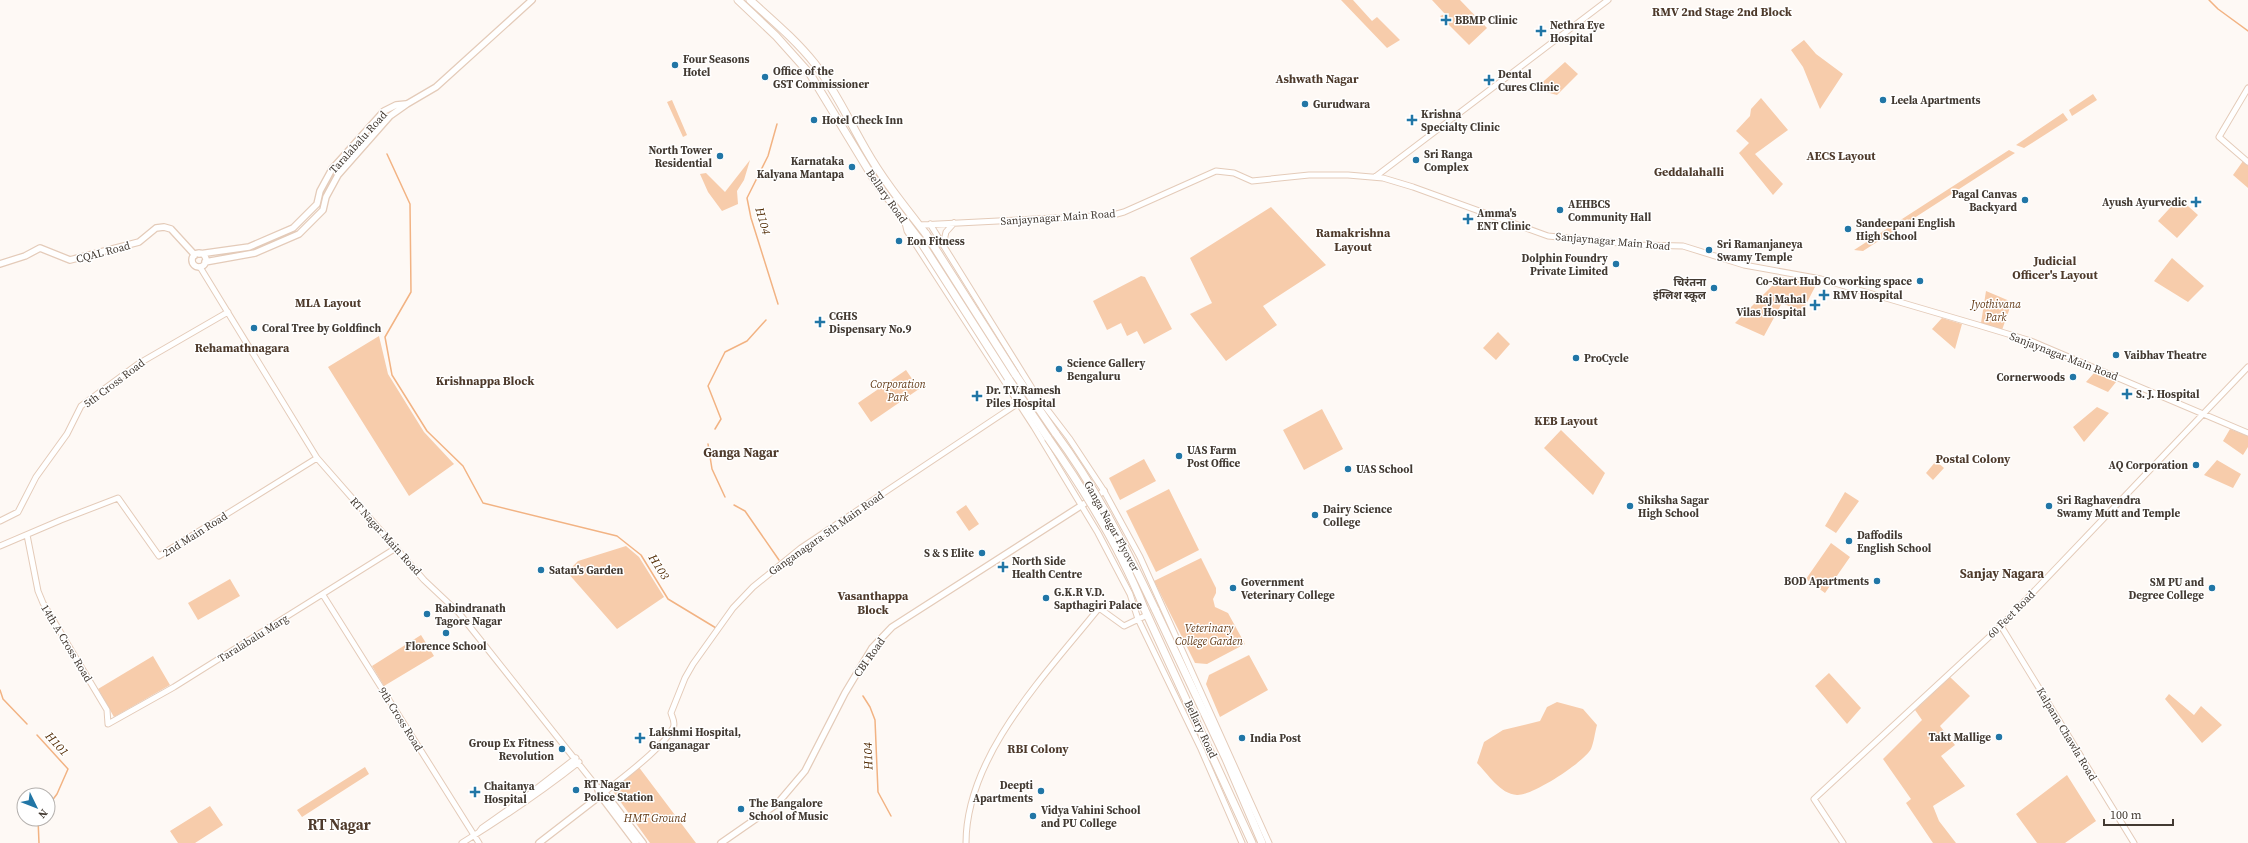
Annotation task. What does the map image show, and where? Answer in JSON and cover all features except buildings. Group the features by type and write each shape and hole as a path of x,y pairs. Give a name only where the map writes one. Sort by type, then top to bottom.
{"highway":[{"name":"Bellary Road","path":"738,0 776,36 810,74 843,125 859,156 905,223 919,239 1012,376 1034,397"},
{"name":"Bellary Road","path":"750,0 790,37 814,63 838,97 866,150 925,225 926,234 1012,376 1021,402"},
{"name":"Ganga Nagar Flyover","path":"1034,397 1056,434 1072,455 1116,531 1181,658"},
{"name":"Ganga Nagar Flyover","path":"1021,402 1078,480 1129,572 1147,615"},
{"name":"Bellary Road","path":"1147,615 1252,843"},
{"name":"Bellary Road","path":"1181,658 1262,843"}],"main road":[{"name":"Taralabalu Road","path":"203,265 255,254 299,234 323,210 326,197 338,175 390,116 436,87 532,0"},
{"name":"Taralabalu Road","path":"196,255 249,248 293,228 317,204 320,191 332,169 384,111 396,105 407,104"},
{"name":"CQAL Road","path":"0,264 25,256 40,248 70,260 139,242 156,228 164,227 171,229 196,255"},
{"path":"196,255 204,257 203,265 193,264 196,255"},
{"name":"CBI Road","path":"722,843 778,804 805,771 848,686 872,648 892,626 1104,491"},
{"name":"RT Nagar Main Road","path":"597,787 643,843"},
{"path":"539,843 602,793"},
{"name":"RT Nagar Main Road","path":"602,793 636,843"}],"street":[{"path":"1375,177 1608,0"},
{"path":"2248,88 2219,136 2248,162"},
{"name":"Sanjaynagar Main Road","path":"925,225 1113,214 1124,212 1216,171 1234,173 1252,181 1308,175 1375,177 1413,187 1548,236 1640,245 1684,246 1744,265 1821,279 2031,341 2204,413 2248,433"},
{"path":"905,223 907,231 945,292 1021,402 1118,568 1130,594 1138,619 1201,749 1242,843"},
{"path":"943,246 946,232 954,224"},
{"path":"925,225 943,246 954,266"},
{"path":"925,225 965,280 1034,397 1069,438 1104,491 1140,557 1181,658 1234,762 1269,843"},
{"name":"RT Nagar Main Road","path":"203,265 228,312 317,458 424,580 459,613 578,760 597,787"},
{"path":"936,277 954,266"},
{"path":"945,292 965,280"},
{"name":"5th Cross Road","path":"0,521 18,512 36,477 67,434 82,406 138,364 228,312"},
{"name":"60 Feet Road","path":"1843,843 1814,799 2001,626 2248,367"},
{"name":"Ganganagara 5th Main Road","path":"602,793 658,746 674,727 671,713 685,678 723,621 753,587 801,548 1021,402"},
{"name":"2nd Main Road","path":"0,546 118,498 159,556 317,458"},
{"name":"14th A Cross Road","path":"27,535 38,591 43,603 107,710 108,724"},
{"name":"Taralabalu Marg","path":"108,724 174,687 396,548"},
{"name":"9th Cross Road","path":"323,595 477,834 479,843"},
{"path":"966,843 969,807 993,749 1022,705 1099,608 1124,626 1147,615"},
{"name":"Kalpana Chawla Road","path":"2001,626 2134,843"},
{"path":"462,843 477,834 482,828 578,760"}],"green space":[{"path":"1341,0 1353,0 1372,21 1377,17 1400,40 1387,48"},
{"path":"1432,0 1460,0 1487,28 1469,45 1440,16 1445,14"},
{"path":"1804,40 1816,54 1843,74 1820,109 1803,67 1791,50"},
{"path":"1565,62 1578,74 1557,95 1535,89"},
{"path":"2093,94 2097,100 2072,116 2069,110"},
{"path":"1761,98 1788,130 1755,154 1783,184 1773,195 1739,153 1749,143 1736,131 1750,116 1751,109"},
{"path":"672,100 687,135 683,137 667,102"},
{"path":"2063,113 2068,120 2024,148 2016,145"},
{"path":"2009,150 2015,153 1863,251 1854,250"},
{"path":"750,160 744,180 737,191 738,204 722,211 708,192 700,174 706,173 725,192"},
{"path":"2243,161 2248,165 2248,188 2233,175"},
{"path":"2179,198 2198,215 2177,238 2158,221"},
{"path":"1271,207 1326,265 1263,306 1277,325 1226,361 1190,314 1212,303 1190,258"},
{"path":"2172,258 2204,286 2188,302 2154,281"},
{"path":"1141,276 1145,277 1172,329 1144,344 1137,331 1127,336 1121,323 1107,330 1093,301"},
{"path":"1781,277 1816,285 1802,312 1782,303 1764,336 1735,323"},
{"name":"Jyothivana Park","path":"1986,291 2012,302 2002,330 1981,323"},
{"path":"1942,318 1962,324 1955,349 1932,329"},
{"path":"1498,332 1510,344 1496,360 1483,348"},
{"path":"379,336 388,374 424,432 454,464 409,496 328,367"},
{"name":"Corporation Park","path":"906,370 919,389 871,422 858,403"},
{"path":"2094,373 2116,382 2108,392 2086,382"},
{"path":"2097,407 2109,413 2084,442 2073,427"},
{"path":"1322,409 1343,449 1304,470 1283,430"},
{"path":"2230,429 2248,436 2248,447 2243,455 2223,441"},
{"path":"1561,430 1605,473 1593,495 1544,448"},
{"path":"1144,459 1156,481 1120,500 1109,478"},
{"path":"2217,460 2241,474 2233,488 2204,475"},
{"path":"1936,461 1944,468 1933,480 1926,473"},
{"path":"1169,489 1199,550 1156,572 1126,511"},
{"path":"1845,492 1859,501 1836,533 1825,526"},
{"path":"966,505 979,524 969,531 956,512"},
{"path":"1831,543 1850,557 1825,593 1806,579"},
{"path":"626,546 639,557 664,597 617,629 567,572 578,561"},
{"name":"Veterinary College Garden","path":"1201,558 1216,588 1216,593 1213,599 1215,607 1228,613 1245,644 1207,664 1195,663 1154,581"},
{"path":"230,579 240,596 198,620 188,603"},
{"path":"421,635 434,656 384,686 372,666"},
{"path":"1249,655 1268,690 1220,717 1206,684 1209,675"},
{"path":"153,656 170,685 114,717 98,689"},
{"path":"1829,673 1861,708 1847,724 1815,686"},
{"path":"1950,677 1970,696 1940,726 1955,745 1941,756 1965,786 1933,806 1939,821 1956,843 1933,843 1906,803 1911,799 1883,759 1922,720 1915,710"},
{"path":"2169,694 2194,715 2201,706 2222,725 2202,743 2165,699"},
{"path":"1557,702 1583,709 1597,725 1591,749 1568,770 1545,785 1524,794 1517,795 1505,791 1495,783 1477,763 1484,742 1503,730 1540,721 1547,707"},
{"name":"HMT Ground","path":"638,766 696,843 650,843 612,790"},
{"path":"365,767 369,774 302,817 297,810"},
{"path":"2067,775 2096,821 2065,843 2037,843 2016,814"},
{"path":"210,806 223,825 195,843 178,843 170,831"}],"waterway":[{"path":"2209,0 2218,9 2248,31"},
{"name":"H104","path":"777,124 768,156 747,198 751,218 778,304"},
{"name":"H103","path":"387,154 410,204 411,292 385,337 392,375 427,431 463,466 483,503 617,536 641,555 668,599 716,628"},
{"name":"H104","path":"715,429 721,419 708,386 725,352 747,341 766,320"},
{"name":"H104","path":"708,444 712,469 725,497"},
{"name":"H104","path":"734,505 745,511 779,560"},
{"name":"H101","path":"0,690 3,699 27,724"},
{"name":"H104","path":"863,696 870,707 875,720 878,792 891,816"},
{"name":"H101","path":"37,735 68,769 56,795"},
{"name":"H101","path":"38,827 39,843"}],"place":[{"name":"BBMP Clinic","path":"1446,20"},
{"name":"Nethra Eye Hospital","path":"1541,31"},
{"name":"Four Seasons Hotel","path":"675,65"},
{"name":"Office of the GST Commissioner","path":"765,77"},
{"name":"Dental Cures Clinic","path":"1489,80"},
{"name":"Leela Apartments","path":"1883,100"},
{"name":"Gurudwara","path":"1305,104"},
{"name":"Hotel Check Inn","path":"814,120"},
{"name":"Krishna Specialty Clinic","path":"1412,120"},
{"name":"North Tower Residential","path":"720,156"},
{"name":"Sri Ranga Complex","path":"1416,160"},
{"name":"Karnataka Kalyana Mantapa","path":"852,167"},
{"name":"Pagal Canvas Backyard","path":"2025,200"},
{"name":"Ayush Ayurvedic","path":"2196,202"},
{"name":"AEHBCS Community Hall","path":"1560,210"},
{"name":"Amma's ENT Clinic","path":"1468,219"},
{"name":"Sandeepani English High School","path":"1848,229"},
{"name":"Eon Fitness","path":"899,241"},
{"name":"Sri Ramanjaneya Swamy Temple","path":"1709,250"},
{"name":"Dolphin Foundry Private Limited","path":"1616,264"},
{"name":"Co-Start Hub Co working space","path":"1920,281"},
{"name":"चिरंतना इंग्लिश स्कूल","path":"1714,288"},
{"name":"RMV Hospital","path":"1824,295"},
{"name":"Raj Mahal Vilas Hospital","path":"1815,305"},
{"name":"CGHS Dispensary No.9","path":"820,322"},
{"name":"Coral Tree by Goldfinch","path":"254,328"},
{"name":"Vaibhav Theatre","path":"2116,355"},
{"name":"ProCycle","path":"1576,358"},
{"name":"Science Gallery Bengaluru","path":"1059,369"},
{"name":"Cornerwoods","path":"2073,377"},
{"name":"S. J. Hospital","path":"2127,394"},
{"name":"Dr. T.V.Ramesh Piles Hospital","path":"977,396"},
{"name":"UAS Farm Post Office","path":"1179,456"},
{"name":"AQ Corporation","path":"2196,465"},
{"name":"UAS School","path":"1348,469"},
{"name":"Shiksha Sagar High School","path":"1630,506"},
{"name":"Sri Raghavendra Swamy Mutt and Temple","path":"2049,506"},
{"name":"Dairy Science College","path":"1315,515"},
{"name":"Daffodils English School","path":"1849,541"},
{"name":"S & S Elite","path":"982,553"},
{"name":"North Side Health Centre","path":"1003,567"},
{"name":"Satan's Garden","path":"541,570"},
{"name":"BOD Apartments","path":"1877,581"},
{"name":"Government Veterinary College","path":"1233,588"},
{"name":"SM PU and Degree College","path":"2212,588"},
{"name":"G.K.R V.D. Sapthagiri Palace","path":"1046,598"},
{"name":"Rabindranath Tagore Nagar","path":"427,614"},
{"name":"Florence School","path":"446,633"},
{"name":"Takt Mallige","path":"1999,737"},
{"name":"Lakshmi Hospital, Ganganagar","path":"640,738"},
{"name":"India Post","path":"1242,738"},
{"name":"Group Ex Fitness Revolution","path":"562,749"},
{"name":"RT Nagar Police Station","path":"576,790"},
{"name":"Deepti Apartments","path":"1041,791"},
{"name":"Chaitanya Hospital","path":"475,792"},
{"name":"The Bangalore School of Music","path":"741,809"},
{"name":"Vidya Vahini School and PU College","path":"1033,816"}],"district":[{"name":"RMV 2nd Stage 2nd Block","path":"1722,12"},
{"name":"Ashwath Nagar","path":"1317,79"},
{"name":"AECS Layout","path":"1841,156"},
{"name":"Geddalahalli","path":"1689,172"},
{"name":"Ramakrishna Layout","path":"1353,240"},
{"name":"Judicial Officer's Layout","path":"2055,268"},
{"name":"MLA Layout","path":"328,303"},
{"name":"Rehamathnagara","path":"242,348"},
{"name":"Krishnappa Block","path":"485,381"},
{"name":"KEB Layout","path":"1566,421"},
{"name":"Ganga Nagar","path":"741,452"},
{"name":"Postal Colony","path":"1973,459"},
{"name":"Sanjay Nagara","path":"2002,573"},
{"name":"Vasanthappa Block","path":"873,603"},
{"name":"RBI Colony","path":"1038,749"},
{"name":"RT Nagar","path":"339,825"}]}
